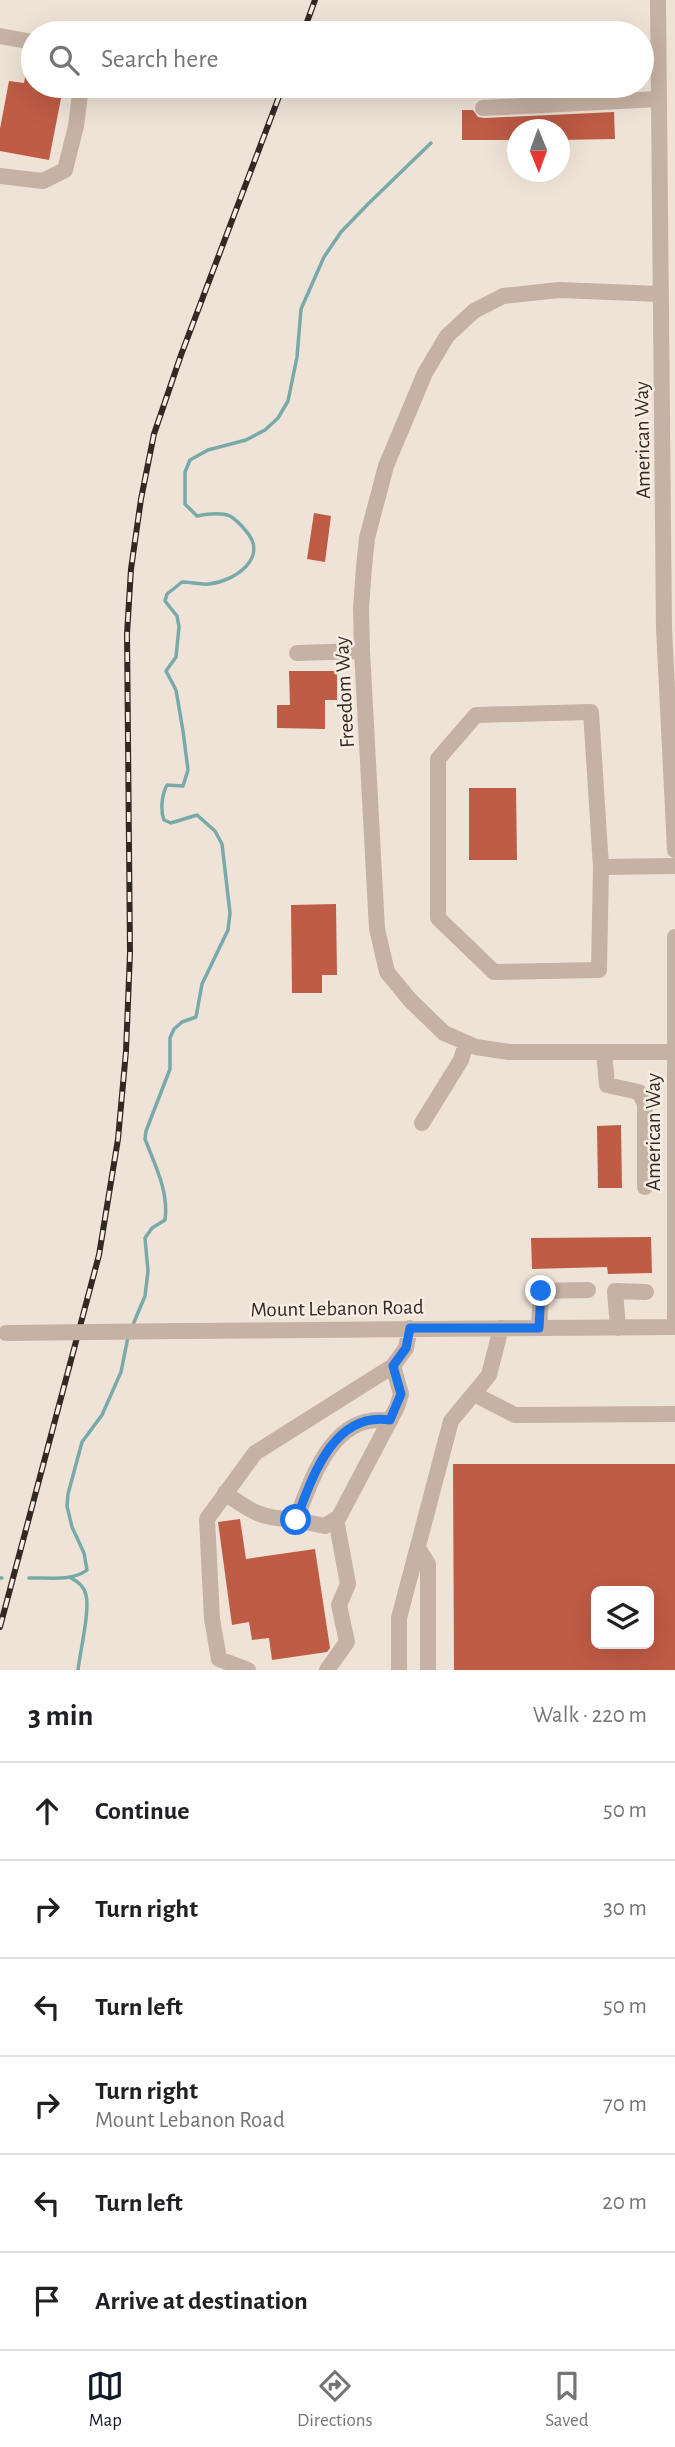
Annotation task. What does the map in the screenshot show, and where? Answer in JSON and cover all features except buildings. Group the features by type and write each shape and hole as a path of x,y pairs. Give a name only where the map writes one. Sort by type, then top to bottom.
{"street":[{"name":"American Way","path":"658,0 667,30 659,99 668,241 660,294 669,411 675,850"},
{"path":"0,36 21,40"},
{"path":"0,176 43,181 65,170 80,98"},
{"path":"483,107 659,99"},
{"name":"Freedom Way","path":"660,294 559,290 503,296 474,311 447,336 425,373 386,466 367,538 361,608 377,929 387,972 420,1012 444,1033 476,1047 509,1052 674,1052"},
{"path":"297,653 362,652"},
{"path":"591,712 601,867 599,970 494,972 438,918 438,759 476,715 591,712"},
{"path":"601,867 675,866"},
{"name":"American Way","path":"675,937 675,1327"},
{"path":"422,1123 461,1060 466,1042"},
{"path":"604,1052 607,1085 639,1091 645,1104 645,1187"},
{"path":"539,1328 541,1291 588,1290"},
{"path":"618,1328 615,1291 646,1292"},
{"name":"Mount Lebanon Road","path":"3,1333 675,1327"},
{"path":"248,1670 219,1658 212,1619 207,1519 256,1453 393,1366 406,1348 410,1328"},
{"path":"400,1670 399,1618 452,1421 489,1375 501,1328"},
{"path":"225,1493 253,1513 274,1519 325,1526 339,1517 401,1394 393,1366"},
{"path":"474,1394 515,1415 675,1414"},
{"path":"296,1520 313,1474 342,1432 358,1423 376,1418 390,1420"},
{"path":"327,1670 346,1642 339,1605 348,1584 336,1519"},
{"path":"418,1548 428,1564 428,1670"}],"waterway":[{"path":"132,1327 145,1296 148,1271 145,1238 152,1228 165,1220 166,1210 163,1189 145,1139 146,1131 170,1069 170,1038 174,1029 182,1022 196,1017 202,984 228,930 230,913 222,844 215,831 197,815 171,823 164,820 163,816 162,802 167,785 183,786 188,770 176,690 166,671 176,657 179,627 177,616 165,601 167,594 182,582 209,584 239,573 252,558 254,550 246,531 232,517 218,514 197,516 185,504 185,472 190,460 208,450 246,440 265,430 278,418 288,401 297,357 301,309 324,257 341,232 431,143"},
{"path":"29,1578 67,1578 87,1570 84,1553 72,1527 67,1506 68,1494 82,1442 102,1415 121,1372 128,1337"},
{"path":"71,1578 84,1589 87,1602 78,1670"}],"railway":[{"path":"307,21 315,0"},
{"path":"0,1627 99,1255 118,1139 126,1051 130,953 127,634 131,569 141,499 154,434 181,355 278,98"}],"route":[{"path":"296,1520 313,1474 342,1432 358,1423 376,1418 390,1420 401,1394 393,1366 406,1348 410,1328 539,1328 541,1291"}]}
